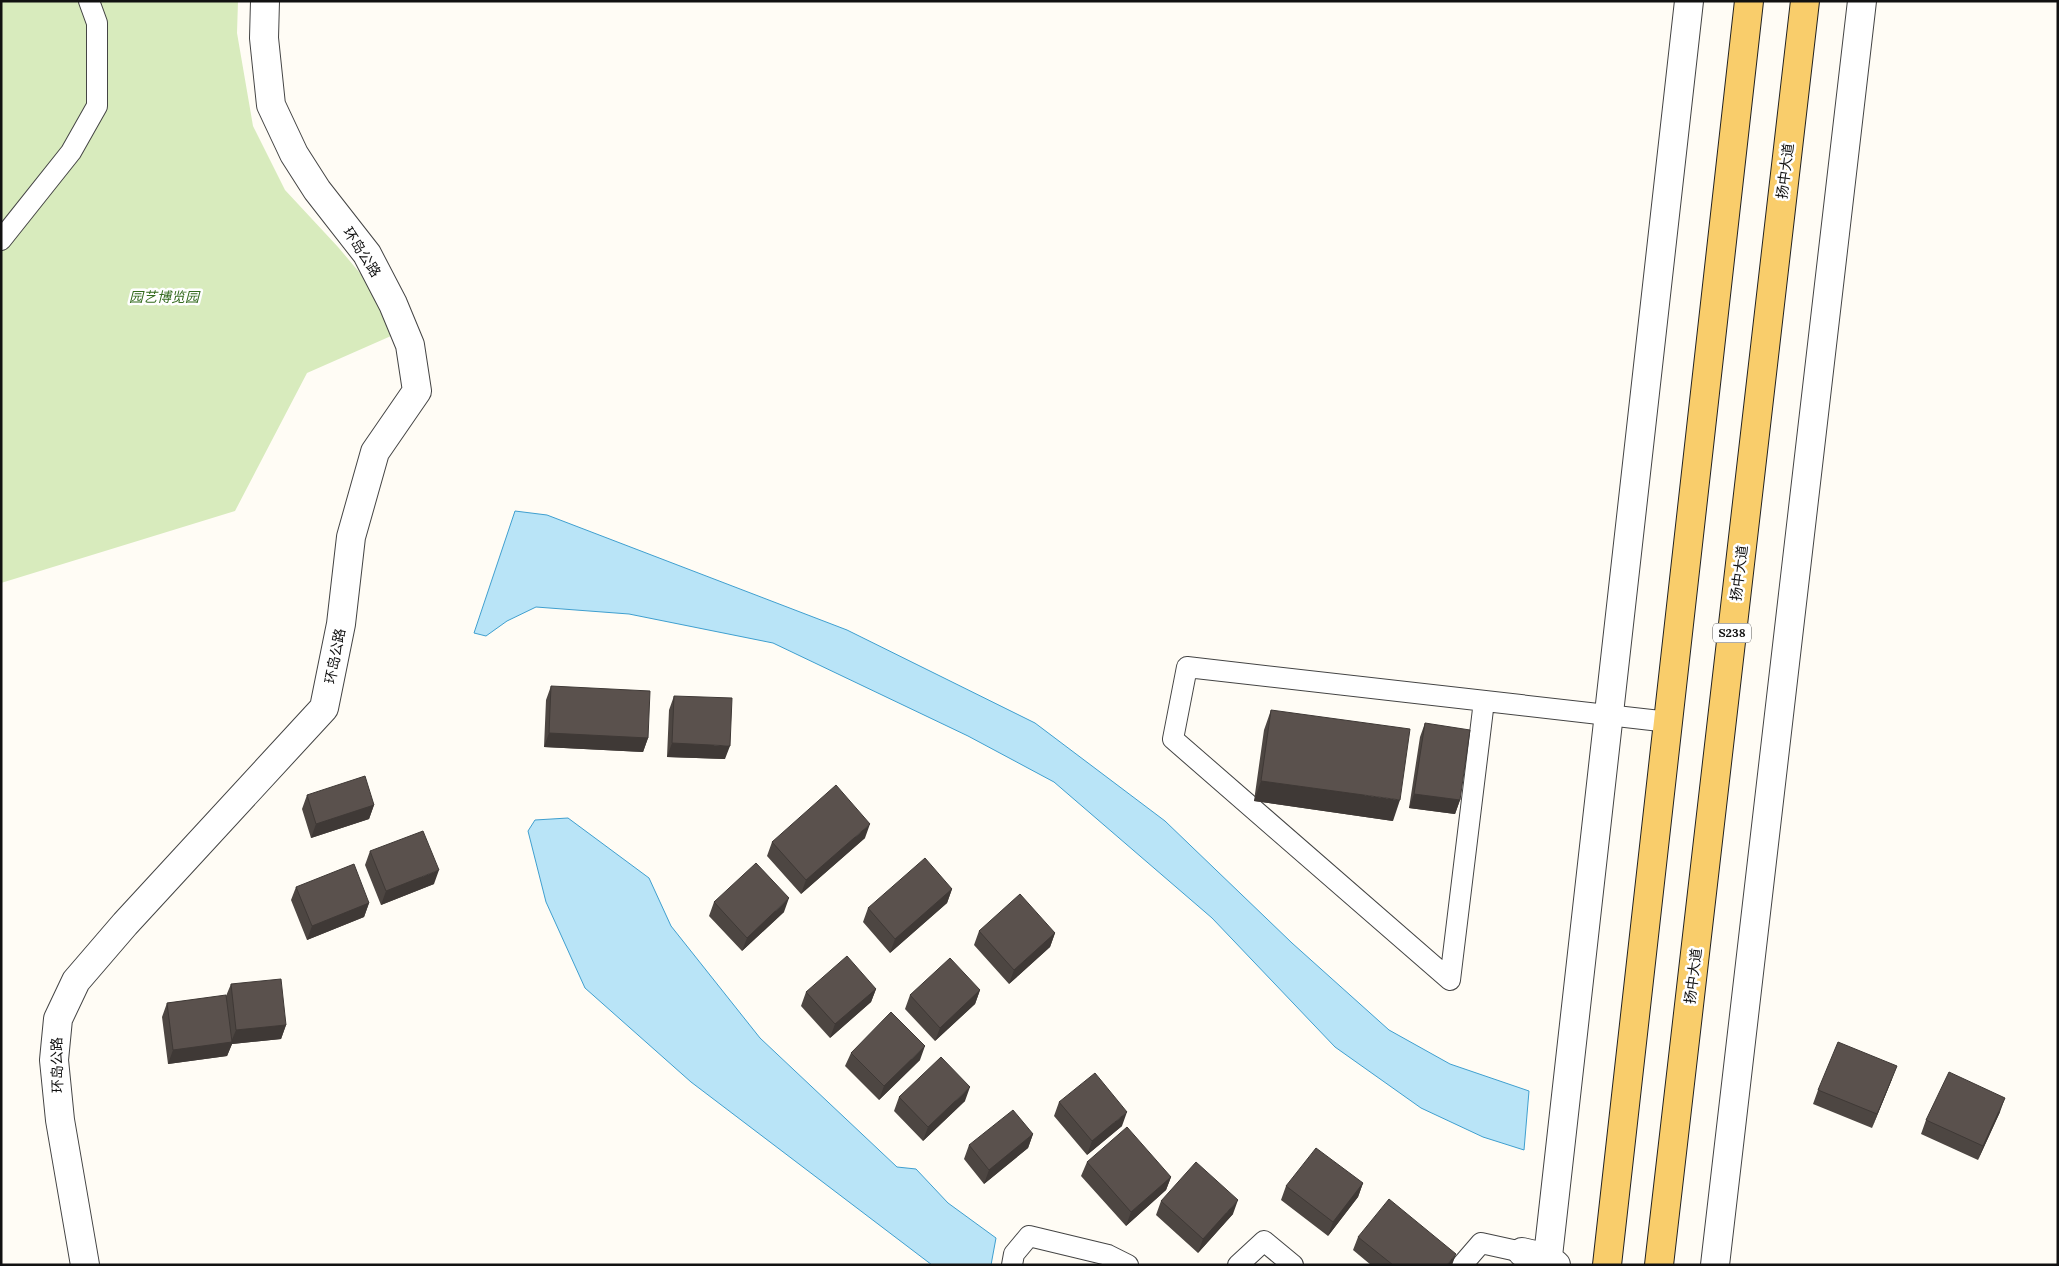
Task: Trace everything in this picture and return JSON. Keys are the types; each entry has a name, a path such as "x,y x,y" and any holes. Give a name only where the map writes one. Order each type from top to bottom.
{"main road":[{"path":"1607,1265 1749,1"},
{"name":"扬中大道","path":"1659,1265 1805,1"}],"street":[{"name":"环岛公路","path":"85,1265 60,1120 54,1060 58,1019 76,982 119,931 324,708 341,624 351,537 375,452 417,391 410,345 393,304 367,254 317,190 294,154 271,105 264,38 265,1"},
{"path":"1522,1252 1550,1262 1608,715 1689,1"},
{"path":"1715,1265 1862,1"}],"lane":[{"path":"4,237 71,152 97,106 97,23 89,1"},
{"path":"1484,701 1450,980 1174,739 1187,667 1668,722"},
{"path":"1012,1265 1014,1254 1029,1236 1108,1255 1128,1265"},
{"path":"1238,1265 1264,1241 1293,1265"},
{"path":"1462,1265 1481,1242 1522,1252"}],"green space":[{"name":"园艺博览园","path":"1,1 238,1 237,33 253,126 285,190 370,285 391,336 307,373 235,511 1,583"}],"water":[{"path":"515,511 547,515 847,630 1035,723 1165,821 1292,943 1389,1030 1450,1064 1529,1091 1524,1150 1483,1137 1421,1108 1335,1047 1212,918 1054,782 968,736 773,643 629,614 536,607 507,621 486,636 474,633"},
{"path":"568,818 649,878 671,926 760,1038 897,1167 916,1169 948,1203 996,1238 991,1265 932,1265 691,1082 585,988 546,902 528,831 535,820"}],"building":[{"path":"551,686 650,691 648,738 549,733"},
{"path":"674,696 732,698 730,746 672,743"},
{"path":"1271,710 1410,729 1400,800 1261,781"},
{"path":"1425,723 1470,730 1460,800 1414,794"},
{"path":"365,776 374,805 316,824 307,795"},
{"path":"836,785 870,824 806,880 772,842"},
{"path":"423,831 439,870 386,891 370,851"},
{"path":"925,858 952,889 895,939 868,908"},
{"path":"756,863 789,898 747,938 714,902"},
{"path":"354,864 369,903 312,926 296,887"},
{"path":"1020,894 1055,933 1014,970 979,931"},
{"path":"847,956 876,989 835,1024 806,992"},
{"path":"950,958 980,990 940,1028 910,995"},
{"path":"281,979 286,1025 236,1030 231,984"},
{"path":"226,995 232,1042 173,1050 167,1003"},
{"path":"891,1012 925,1046 884,1086 851,1053"},
{"path":"1838,1042 1897,1066 1877,1114 1818,1090"},
{"path":"941,1057 970,1087 928,1127 899,1097"},
{"path":"1949,1072 2005,1098 1983,1146 1926,1120"},
{"path":"1095,1073 1127,1112 1092,1141 1059,1102"},
{"path":"1013,1110 1033,1134 989,1170 969,1145"},
{"path":"1127,1127 1171,1177 1131,1212 1087,1162"},
{"path":"1316,1148 1363,1183 1333,1222 1286,1186"},
{"path":"1196,1162 1238,1200 1203,1239 1161,1201"},
{"path":"1389,1199 1456,1254 1447,1265 1393,1265 1358,1237"}]}
